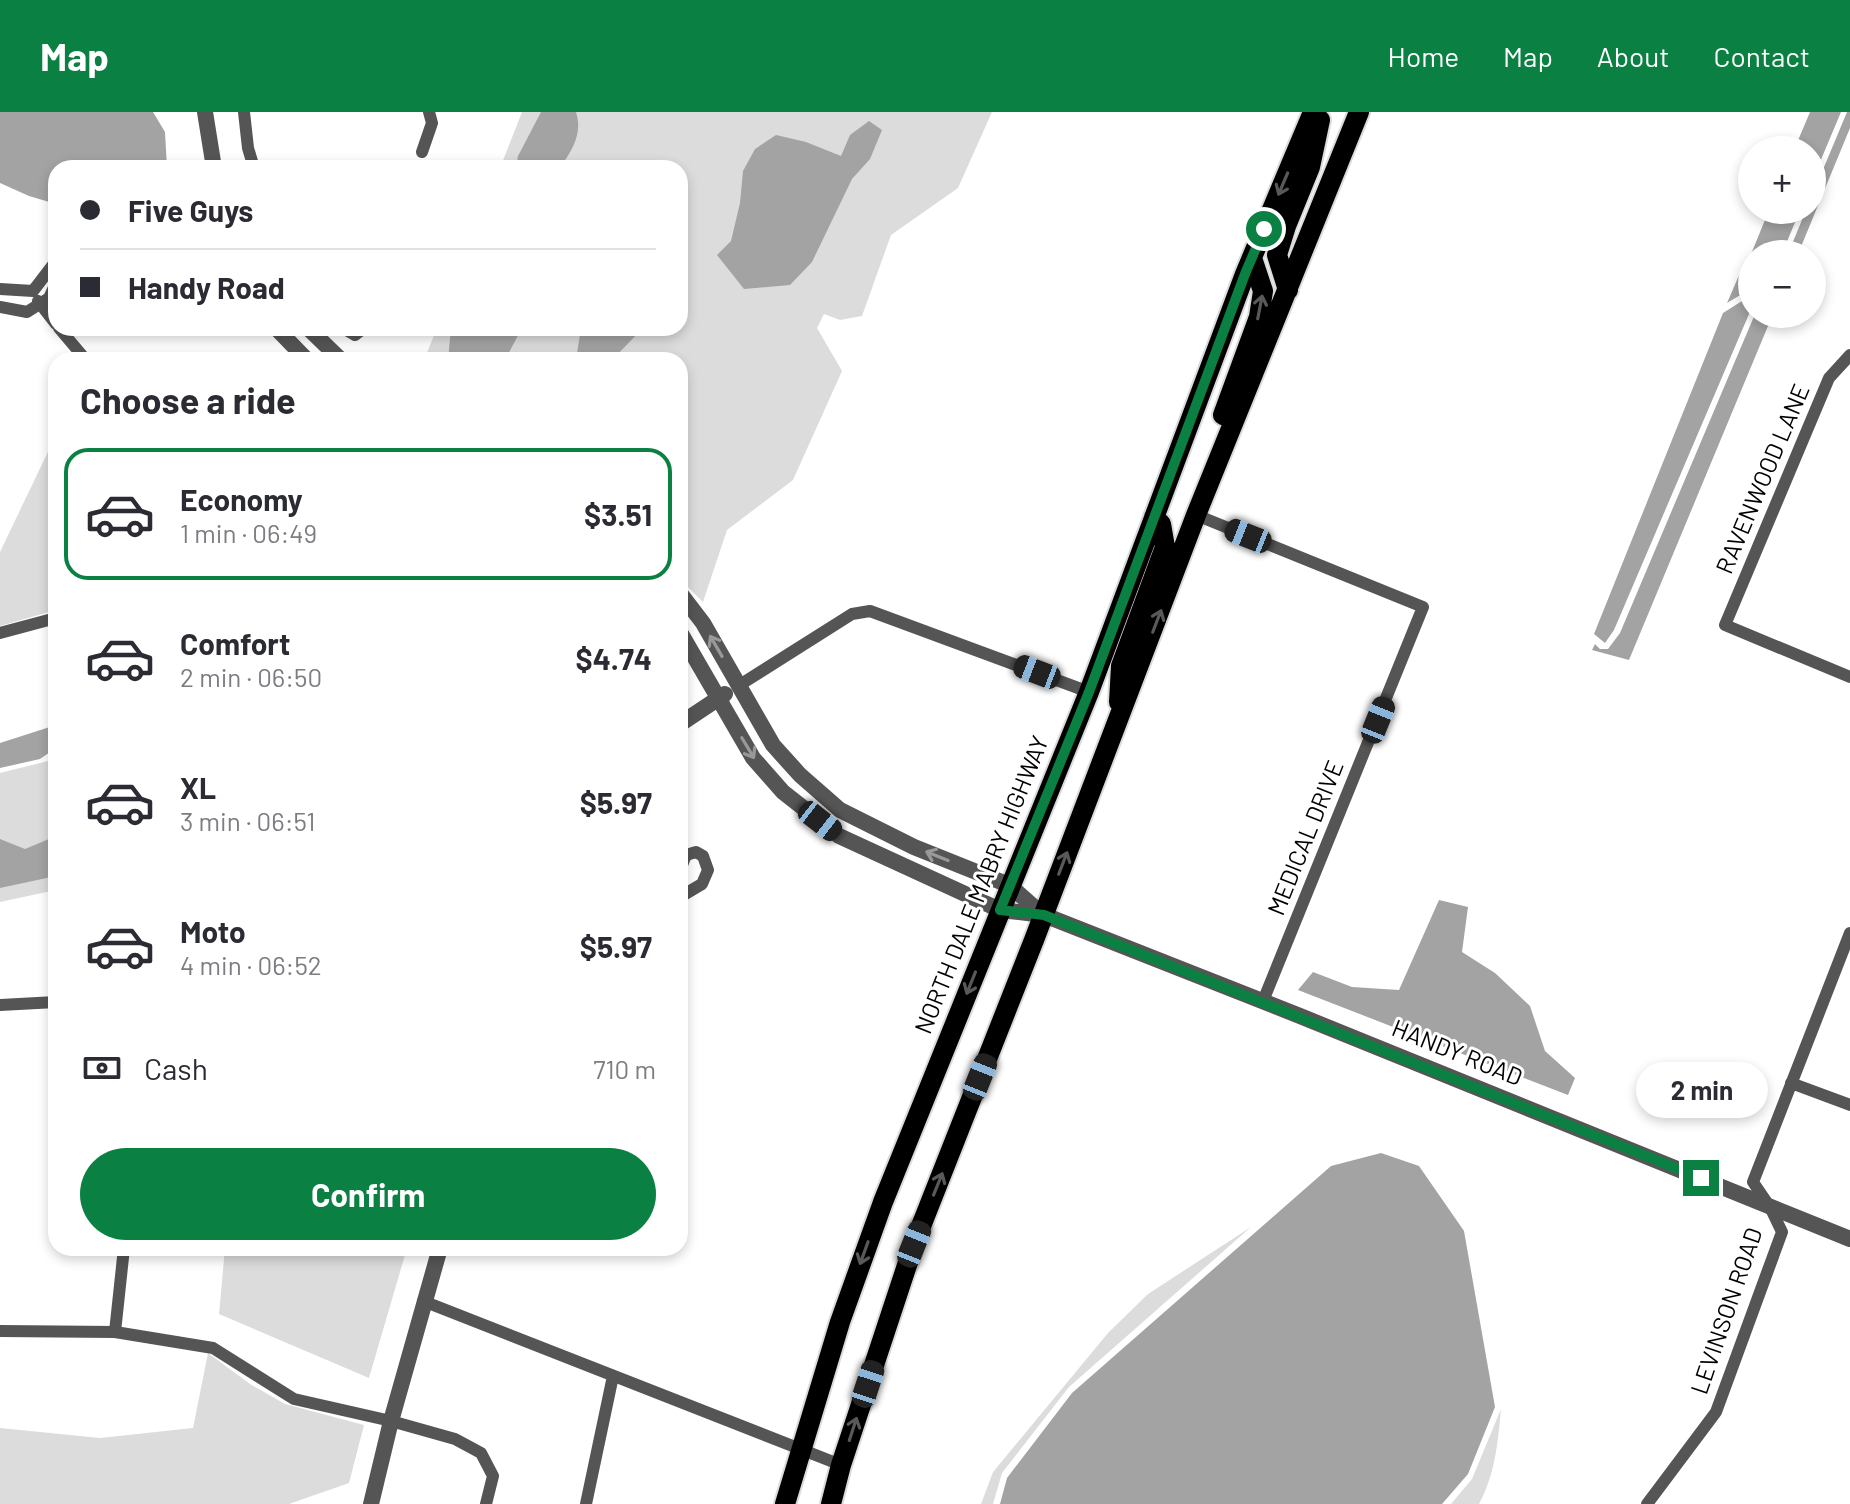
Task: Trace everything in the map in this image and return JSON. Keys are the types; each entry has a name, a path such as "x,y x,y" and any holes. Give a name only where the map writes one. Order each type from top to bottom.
{"main road":[{"name":"NORTH DALE MABRY HIGHWAY","path":"785,1504 840,1322 883,1202 1089,692 1252,258 1313,112"},
{"path":"1288,290 1277,255 1310,167 1322,112"},
{"path":"831,1504 914,1244 1044,915 1196,515 1359,112"},
{"path":"1196,515 1211,447 1259,317 1263,291 1252,258"},
{"path":"1118,718 1121,666 1165,547 1161,524 1154,517"}],"street":[{"path":"205,112 213,160"},
{"path":"244,112 252,160"},
{"path":"422,152 432,123 429,112"},
{"path":"33,291 48,271"},
{"path":"0,289 33,291"},
{"path":"33,291 48,314"},
{"path":"0,307 27,312 48,299"},
{"path":"66,336 79,352"},
{"path":"284,336 299,352"},
{"path":"316,336 333,352"},
{"name":"RAVENWOOD LANE","path":"1850,355 1829,378 1725,625 1850,677"},
{"name":"MEDICAL DRIVE","path":"1196,515 1423,607 1263,1001"},
{"path":"688,603 703,623 773,745 800,775 840,810 914,847 1009,885 1044,915"},
{"path":"688,719 852,614 870,611 1089,692"},
{"path":"0,633 48,620"},
{"path":"688,646 753,758 783,792 839,836 1000,910 1044,915"},
{"path":"839,836 853,817"},
{"path":"688,854 696,852 703,856 708,870 702,884 688,892"},
{"name":"HANDY ROAD","path":"1044,915 1850,1239"},
{"path":"1850,933 1791,1083 1850,1105"},
{"path":"0,1005 48,1002"},
{"name":"LEVINSON ROAD","path":"1647,1504 1716,1412 1782,1232 1753,1182 1791,1083"},
{"path":"115,1332 123,1256"},
{"path":"371,1504 437,1256"},
{"path":"423,1301 841,1465"},
{"path":"0,1331 115,1332 213,1348 294,1399 455,1439 481,1453 493,1476 486,1504"},
{"path":"586,1504 613,1376"}],"shaded area":[{"path":"0,112 153,112 165,132 167,160 48,160 48,202 0,183"},
{"path":"522,112 992,112 958,188 891,235 862,316 840,320 824,314 817,328 842,371 793,480 727,530 703,602 688,587 688,352 427,352 434,336 688,336 688,160 503,160"},
{"path":"541,112 576,112 577,135 565,160 517,160"},
{"path":"1810,112 1841,112 1826,148 1826,136 1800,136"},
{"path":"1847,112 1850,112 1850,128 1826,186 1826,162"},
{"path":"869,121 882,130 870,159 852,179 812,262 790,285 744,289 717,255 731,241 740,203 743,171 755,149 776,135 806,142 841,156 850,135"},
{"path":"1763,224 1794,224 1788,240 1757,240"},
{"path":"1800,224 1810,224 1804,240 1794,240"},
{"path":"1738,278 1738,296 1727,303"},
{"path":"1738,304 1738,328 1743,328 1614,630 1605,643 1594,634 1723,313"},
{"path":"1749,328 1767,328 1629,660 1592,650 1595,644 1600,649 1608,649 1620,633"},
{"path":"450,336 518,336 509,352 449,352"},
{"path":"580,336 635,336 620,352 577,352"},
{"path":"48,452 48,612 0,626 0,552"},
{"path":"48,728 48,754 40,759 0,768 0,743"},
{"path":"48,761 48,892 0,902 0,773"},
{"path":"0,839 25,849 48,839 48,878 0,888"},
{"path":"1439,900 1468,907 1462,952 1495,973 1530,1006 1545,1051 1575,1078 1568,1095 1298,990 1313,972 1352,987 1399,990"},
{"path":"1381,1153 1419,1166 1464,1231 1495,1407 1468,1474 1442,1504 1000,1504 1007,1478 1072,1393 1331,1166"},
{"path":"1251,1227 1069,1387 1002,1473 993,1504 981,1504 993,1472 1108,1333 1148,1294"},
{"path":"224,1256 405,1256 369,1378 219,1314"},
{"path":"208,1353 250,1384 285,1404 364,1425 349,1483 289,1504 0,1504 0,1428 100,1438 193,1428"},
{"path":"1501,1409 1492,1470 1479,1504 1451,1504 1472,1479"}],"route":[{"path":"1264,229 1089,692 1000,910 1044,915 1701,1178"}]}
